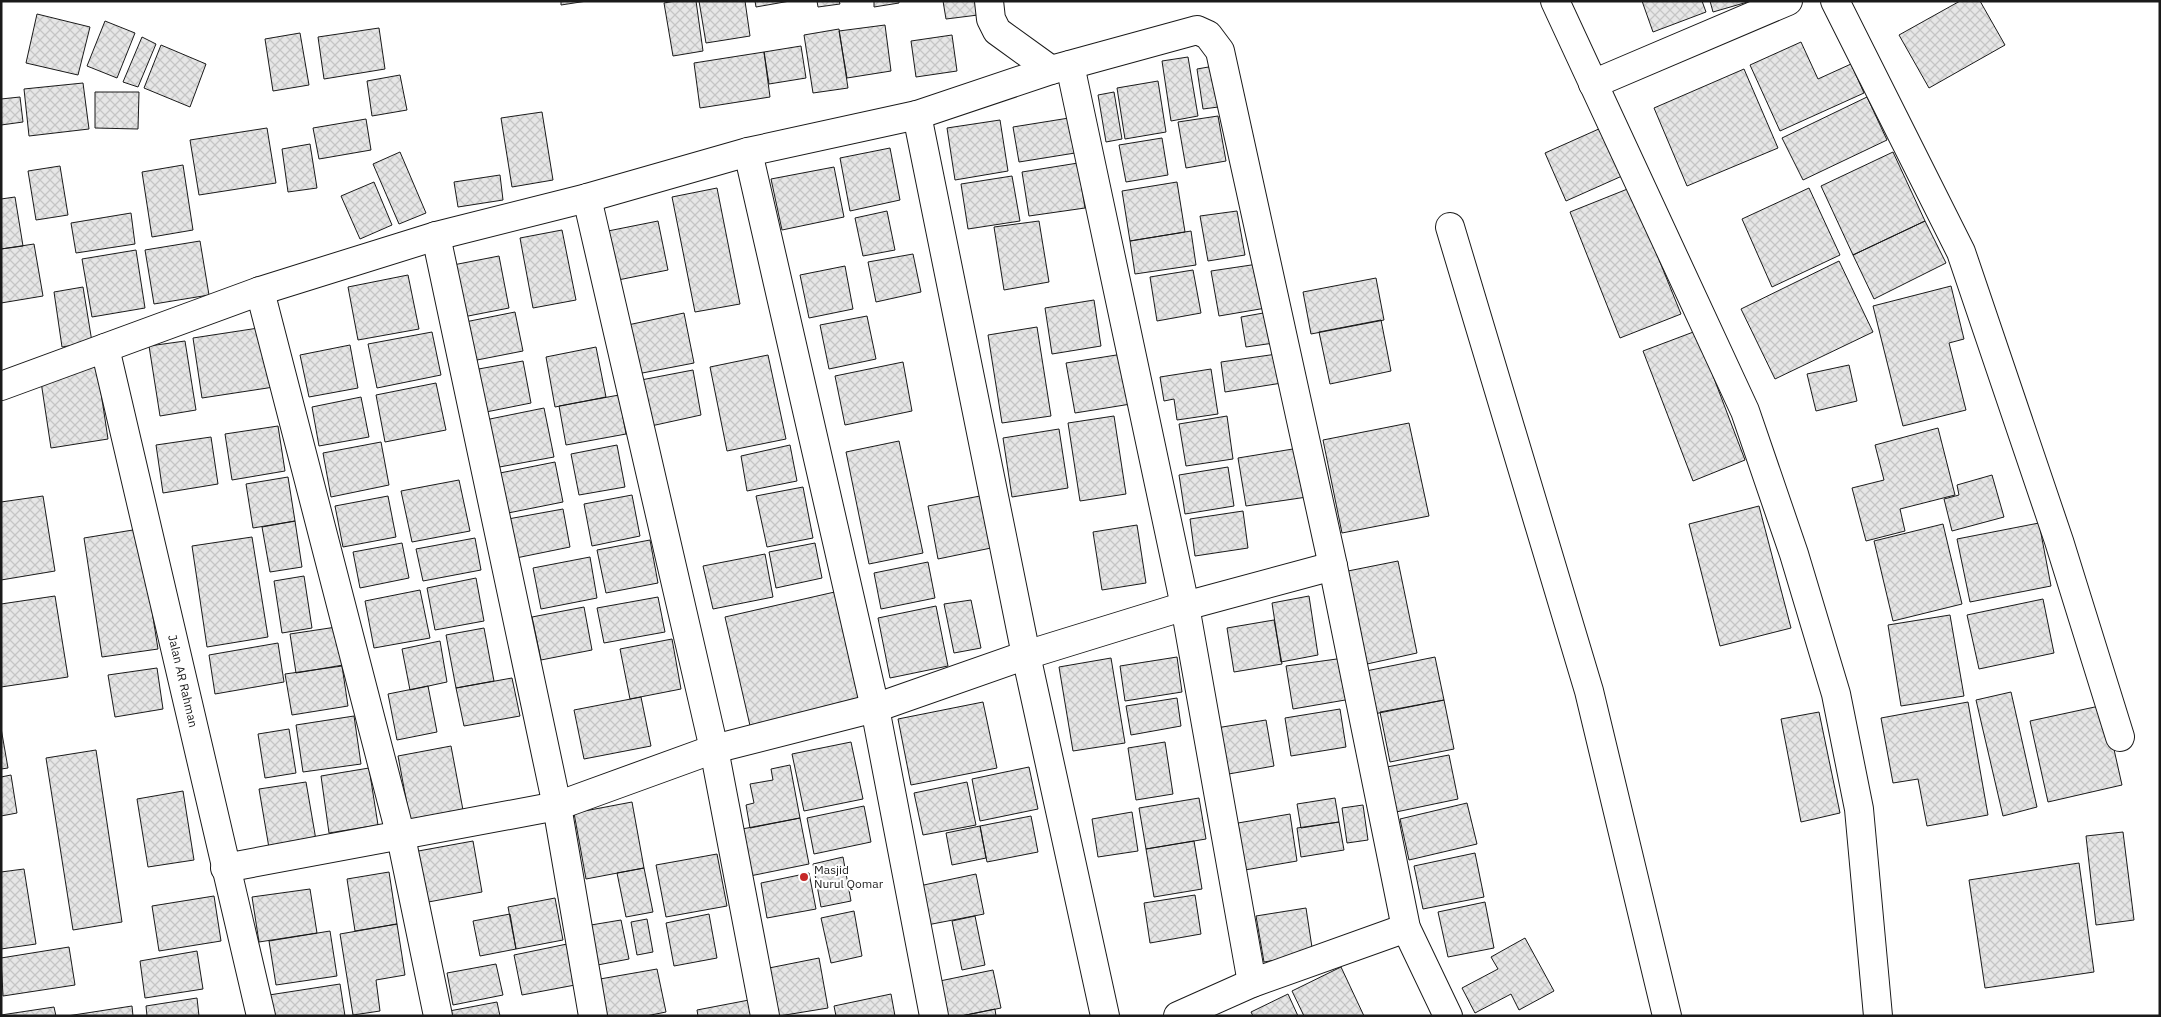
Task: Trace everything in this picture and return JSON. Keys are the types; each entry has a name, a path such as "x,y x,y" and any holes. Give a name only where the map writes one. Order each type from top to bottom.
{"street":[{"path":"989,1 991,19 997,31 1060,67 1185,606 1252,983"},
{"path":"1555,1 1745,410 1794,554 1836,694 1859,809 1878,1016"},
{"path":"1593,84 1788,1"},
{"path":"1835,1 1961,252 2060,541 2120,737"},
{"path":"1,386 260,291 436,236 587,198 748,152 917,115 1060,67 1197,30 1208,35 1220,51 1333,566 1406,928 1448,1016"},
{"path":"917,115 1026,655 1105,1016"},
{"path":"748,152 875,708 934,1016"},
{"path":"587,198 714,749 765,1016"},
{"path":"1450,227 1589,691 1667,1016"},
{"path":"436,236 557,806 593,1016"},
{"path":"260,291 401,837 438,1016"},
{"name":"Jalan AR Rahman","path":"105,348 261,1016"},
{"path":"225,868 401,837 557,806 714,749 875,708 1026,655 1185,606 1333,566"},
{"path":"1178,1016 1252,983 1406,928"}],"building":[{"path":"561,1 587,1 561,5"},
{"path":"696,1 703,51 673,56 664,3"},
{"path":"699,1 745,1 750,36 706,43"},
{"path":"755,1 790,1 756,7"},
{"path":"817,1 839,1 840,4 818,7"},
{"path":"874,1 899,1 899,3 874,7"},
{"path":"943,1 976,1 978,15 946,19"},
{"path":"1642,1 1702,1 1706,12 1653,32"},
{"path":"1710,1 1751,1 1713,12"},
{"path":"1960,1 1980,1 2005,45 1929,88 1899,35"},
{"path":"37,14 90,27 78,75 26,63"},
{"path":"105,21 135,33 117,78 87,66"},
{"path":"885,25 891,71 847,78 839,31"},
{"path":"379,28 385,69 324,79 318,37"},
{"path":"839,29 848,88 813,93 804,35"},
{"path":"300,33 309,85 273,91 265,39"},
{"path":"952,35 957,71 916,77 911,41"},
{"path":"142,37 156,44 138,87 123,82"},
{"path":"1801,42 1818,79 1851,64 1864,93 1780,131 1750,65"},
{"path":"161,45 206,64 190,107 144,88"},
{"path":"801,46 806,78 769,84 764,52"},
{"path":"764,52 770,97 700,108 694,63"},
{"path":"1188,57 1198,116 1171,121 1162,61"},
{"path":"1220,65 1226,106 1203,109 1197,69"},
{"path":"1744,69 1778,148 1687,186 1654,108"},
{"path":"400,75 407,110 372,116 367,81"},
{"path":"1158,81 1166,132 1125,139 1117,88"},
{"path":"83,83 89,129 29,136 24,89"},
{"path":"95,92 139,92 138,129 95,128"},
{"path":"1114,92 1122,139 1106,142 1098,95"},
{"path":"20,97 23,122 1,125 1,99"},
{"path":"1867,97 1887,140 1803,180 1782,138"},
{"path":"542,112 553,180 512,187 501,118"},
{"path":"1218,116 1226,161 1186,168 1178,122"},
{"path":"1069,118 1075,153 1019,162 1013,127"},
{"path":"366,119 371,150 319,159 313,128"},
{"path":"1000,120 1008,171 955,180 947,128"},
{"path":"267,128 276,183 199,195 190,140"},
{"path":"1601,128 1622,176 1566,201 1545,153"},
{"path":"1162,138 1168,175 1126,182 1119,145"},
{"path":"310,144 317,188 288,192 282,149"},
{"path":"890,148 900,200 850,211 840,158"},
{"path":"400,152 426,213 399,224 373,164"},
{"path":"1893,152 1925,221 1853,255 1821,186"},
{"path":"1078,163 1085,208 1029,216 1022,172"},
{"path":"183,165 193,230 152,237 142,172"},
{"path":"60,166 68,215 36,220 28,171"},
{"path":"834,167 844,217 782,230 771,179"},
{"path":"500,175 503,200 458,207 454,182"},
{"path":"1012,176 1020,221 968,229 961,184"},
{"path":"374,182 392,225 360,239 341,196"},
{"path":"1177,182 1185,232 1130,241 1122,191"},
{"path":"717,188 740,304 695,312 672,197"},
{"path":"1630,188 1681,314 1620,338 1570,212"},
{"path":"1809,188 1840,255 1772,287 1742,219"},
{"path":"15,197 23,246 1,249 1,199"},
{"path":"887,211 895,250 863,256 855,218"},
{"path":"1237,211 1245,255 1208,261 1200,216"},
{"path":"131,213 135,244 76,253 71,223"},
{"path":"658,221 668,270 613,281 603,232"},
{"path":"1039,221 1049,282 1004,290 994,227"},
{"path":"1925,221 1946,263 1874,299 1853,255"},
{"path":"562,230 576,300 533,308 520,238"},
{"path":"1191,231 1196,265 1135,274 1130,241"},
{"path":"200,241 209,295 154,304 145,250"},
{"path":"34,244 43,296 1,303 1,249"},
{"path":"136,250 145,308 92,317 82,259"},
{"path":"913,254 921,292 876,302 868,262"},
{"path":"499,256 509,308 458,318 448,266"},
{"path":"1839,261 1873,332 1775,379 1741,309"},
{"path":"1258,264 1266,308 1219,316 1211,271"},
{"path":"845,266 853,309 809,318 800,275"},
{"path":"1193,270 1201,313 1157,321 1150,277"},
{"path":"408,275 419,329 358,340 348,287"},
{"path":"1376,278 1384,320 1311,334 1303,292"},
{"path":"1951,286 1964,339 1949,343 1966,410 1903,426 1873,306"},
{"path":"83,287 92,342 62,347 54,292"},
{"path":"1094,300 1101,346 1052,354 1045,308"},
{"path":"515,312 523,351 472,361 465,322"},
{"path":"1269,312 1274,343 1246,347 1241,317"},
{"path":"684,313 694,363 632,375 623,326"},
{"path":"867,316 876,359 829,369 820,325"},
{"path":"1381,320 1391,371 1330,384 1319,332"},
{"path":"265,327 274,387 202,398 193,338"},
{"path":"1037,327 1051,416 1002,423 988,335"},
{"path":"1696,331 1745,460 1693,481 1643,351"},
{"path":"432,332 441,375 377,388 368,344"},
{"path":"185,341 196,410 160,416 149,346"},
{"path":"350,345 358,388 309,397 300,355"},
{"path":"596,347 606,397 555,407 546,357"},
{"path":"1129,353 1137,403 1075,413 1066,363"},
{"path":"1277,354 1282,383 1225,392 1221,362"},
{"path":"768,355 786,439 727,451 710,367"},
{"path":"523,361 531,403 481,413 473,370"},
{"path":"903,362 912,411 845,425 835,376"},
{"path":"1849,365 1857,401 1816,411 1807,374"},
{"path":"97,366 108,439 51,448 40,375"},
{"path":"1211,369 1218,414 1177,420 1174,399 1164,401 1160,377"},
{"path":"693,370 701,415 651,426 641,380"},
{"path":"436,383 446,430 385,442 376,395"},
{"path":"619,395 626,434 566,445 559,406"},
{"path":"361,397 369,437 319,446 312,407"},
{"path":"544,408 554,457 494,468 485,420"},
{"path":"1114,416 1126,494 1080,501 1068,423"},
{"path":"1227,416 1233,459 1186,466 1179,424"},
{"path":"1409,423 1429,516 1342,533 1323,440"},
{"path":"278,426 285,471 232,480 225,434"},
{"path":"1938,428 1955,495 1900,509 1905,531 1866,541 1852,488 1884,480 1875,445"},
{"path":"1059,429 1068,488 1012,497 1003,438"},
{"path":"211,437 218,484 163,493 156,445"},
{"path":"899,441 923,553 869,564 846,452"},
{"path":"381,442 389,485 331,497 323,453"},
{"path":"617,445 625,487 579,495 571,454"},
{"path":"790,445 797,481 747,491 741,456"},
{"path":"1299,448 1307,497 1246,506 1238,458"},
{"path":"555,462 563,502 508,513 500,473"},
{"path":"1228,467 1234,506 1185,514 1179,475"},
{"path":"1992,475 2004,517 1952,531 1944,499 1959,495 1957,485"},
{"path":"288,477 295,521 253,528 246,484"},
{"path":"459,480 470,531 412,542 401,491"},
{"path":"803,487 813,538 767,547 756,496"},
{"path":"632,495 640,536 592,546 584,504"},
{"path":"43,496 55,571 1,580 1,502"},
{"path":"388,496 396,537 343,547 335,506"},
{"path":"980,496 991,548 938,559 928,506"},
{"path":"1759,506 1791,628 1720,646 1689,524"},
{"path":"563,509 570,547 516,558 508,519"},
{"path":"1243,511 1248,548 1195,556 1190,519"},
{"path":"295,521 302,567 270,572 262,527"},
{"path":"2039,523 2051,586 1970,602 1957,539"},
{"path":"1943,524 1962,604 1893,621 1874,541"},
{"path":"1137,525 1146,583 1102,590 1093,532"},
{"path":"139,529 158,649 102,657 84,538"},
{"path":"252,537 268,637 207,647 192,546"},
{"path":"475,538 481,570 423,581 416,549"},
{"path":"650,540 658,583 606,593 597,550"},
{"path":"402,543 409,578 360,588 353,552"},
{"path":"815,543 822,578 776,588 769,552"},
{"path":"765,554 773,597 713,609 703,566"},
{"path":"590,557 597,598 541,609 533,568"},
{"path":"1398,561 1417,653 1367,664 1348,571"},
{"path":"928,562 935,598 881,609 874,573"},
{"path":"304,576 312,628 282,633 274,581"},
{"path":"476,578 484,621 435,630 427,588"},
{"path":"420,590 430,638 374,648 365,601"},
{"path":"839,591 865,704 751,730 725,617"},
{"path":"55,596 68,677 1,687 1,604"},
{"path":"1309,596 1318,655 1281,662 1272,603"},
{"path":"658,597 665,632 604,643 597,608"},
{"path":"2043,599 2054,653 1979,669 1967,615"},
{"path":"971,600 981,648 954,653 944,604"},
{"path":"936,606 948,666 890,678 878,618"},
{"path":"584,607 592,650 541,660 532,617"},
{"path":"1950,615 1964,696 1901,706 1888,625"},
{"path":"1274,620 1282,664 1234,672 1227,628"},
{"path":"343,626 349,664 296,673 290,634"},
{"path":"484,628 494,681 456,688 446,635"},
{"path":"672,639 681,689 630,699 620,649"},
{"path":"440,641 447,682 410,690 402,649"},
{"path":"278,643 284,682 215,694 209,655"},
{"path":"1177,657 1182,692 1125,701 1120,666"},
{"path":"1435,657 1444,700 1374,714 1366,671"},
{"path":"1111,658 1125,743 1073,751 1059,667"},
{"path":"1344,658 1351,699 1293,709 1286,666"},
{"path":"342,666 348,706 292,715 285,674"},
{"path":"157,668 163,709 115,717 108,675"},
{"path":"512,678 520,716 464,726 456,688"},
{"path":"428,686 437,732 397,740 388,694"},
{"path":"2011,692 2037,807 2003,816 1976,700"},
{"path":"641,697 651,746 584,759 574,710"},
{"path":"1177,698 1181,726 1131,735 1126,706"},
{"path":"1444,700 1454,749 1390,762 1380,712"},
{"path":"983,702 997,768 911,785 898,719"},
{"path":"1968,702 1988,815 1927,826 1918,779 1893,783 1881,718"},
{"path":"2104,705 2122,785 2048,802 2030,721"},
{"path":"1340,709 1346,747 1291,756 1285,718"},
{"path":"1819,712 1840,813 1801,822 1781,719"},
{"path":"354,716 361,764 303,772 296,725"},
{"path":"1266,720 1274,766 1223,775 1216,728"},
{"path":"1,728 8,768 1,769"},
{"path":"289,729 296,773 265,778 258,734"},
{"path":"851,742 863,799 804,811 792,754"},
{"path":"1165,742 1173,794 1136,800 1128,748"},
{"path":"451,746 463,810 410,820 398,756"},
{"path":"96,750 122,922 73,930 46,758"},
{"path":"1449,755 1458,799 1396,812 1387,767"},
{"path":"790,765 800,818 750,828 746,805 754,803 750,784 773,780 771,769"},
{"path":"1029,767 1038,809 980,821 972,779"},
{"path":"369,768 378,825 329,833 321,776"},
{"path":"11,775 17,813 1,816 1,777"},
{"path":"306,782 316,840 269,848 259,789"},
{"path":"967,782 976,825 923,835 914,793"},
{"path":"183,791 194,860 148,867 137,799"},
{"path":"1199,798 1206,839 1146,849 1139,808"},
{"path":"1335,798 1339,822 1301,828 1297,804"},
{"path":"632,802 644,868 586,879 574,813"},
{"path":"1467,803 1477,844 1409,860 1400,819"},
{"path":"1363,805 1368,840 1347,843 1342,808"},
{"path":"864,806 871,842 814,854 807,818"},
{"path":"1132,812 1138,851 1098,857 1092,819"},
{"path":"1290,814 1297,861 1245,870 1238,823"},
{"path":"1031,816 1038,852 987,862 980,826"},
{"path":"800,818 809,864 750,876 742,829"},
{"path":"1339,822 1344,850 1301,857 1297,828"},
{"path":"980,826 986,858 952,865 946,833"},
{"path":"2123,832 2134,920 2096,925 2086,836"},
{"path":"473,841 482,892 423,903 413,852"},
{"path":"1194,841 1202,889 1154,897 1146,849"},
{"path":"1475,853 1484,897 1423,909 1414,866"},
{"path":"717,854 727,906 666,917 656,865"},
{"path":"843,857 851,901 821,907 813,864"},
{"path":"2079,863 2094,972 1985,988 1969,880"},
{"path":"644,868 653,912 626,917 617,873"},
{"path":"24,869 36,944 1,949 1,872"},
{"path":"389,872 397,924 355,931 347,879"},
{"path":"809,873 816,909 767,918 761,883"},
{"path":"976,874 984,914 927,925 919,886"},
{"path":"310,889 317,933 259,942 252,897"},
{"path":"1195,895 1201,934 1150,943 1144,903"},
{"path":"214,896 221,941 159,951 152,906"},
{"path":"555,898 563,940 516,949 508,907"},
{"path":"1485,902 1494,948 1448,957 1438,912"},
{"path":"1306,908 1313,954 1264,962 1256,916"},
{"path":"854,911 862,956 831,963 821,918"},
{"path":"510,914 516,949 480,956 473,921"},
{"path":"709,914 717,958 674,966 666,923"},
{"path":"975,916 985,965 962,970 952,921"},
{"path":"647,919 653,952 637,955 631,922"},
{"path":"621,920 629,959 587,967 579,927"},
{"path":"397,924 405,975 376,980 380,1011 353,1015 340,934"},
{"path":"330,931 337,976 276,985 269,941"},
{"path":"1525,938 1554,991 1519,1010 1511,994 1475,1013 1462,988 1498,969 1491,957"},
{"path":"567,944 575,985 522,995 514,955"},
{"path":"69,947 75,985 3,996 1,958"},
{"path":"197,951 203,989 145,998 140,961"},
{"path":"819,958 828,1008 779,1016 769,968"},
{"path":"496,964 503,995 453,1005 447,973"},
{"path":"1341,967 1364,1016 1304,1016 1292,991"},
{"path":"657,969 666,1012 646,1016 607,1016 600,979"},
{"path":"993,970 1001,1008 961,1016 941,1016 935,982"},
{"path":"340,984 345,1016 273,1016 269,995"},
{"path":"891,994 895,1016 836,1016 834,1006"},
{"path":"1288,994 1298,1016 1253,1016 1251,1012"},
{"path":"197,998 199,1016 147,1016 146,1006"},
{"path":"749,1000 752,1016 698,1016 697,1010"},
{"path":"497,1002 500,1016 445,1016 444,1012"},
{"path":"132,1006 133,1016 67,1016"},
{"path":"54,1007 56,1016 1,1016 1,1015"},
{"path":"995,1009 996,1016 961,1016"}],"place":[{"name":"Masjid Nurul Qomar","path":"804,877"}]}
